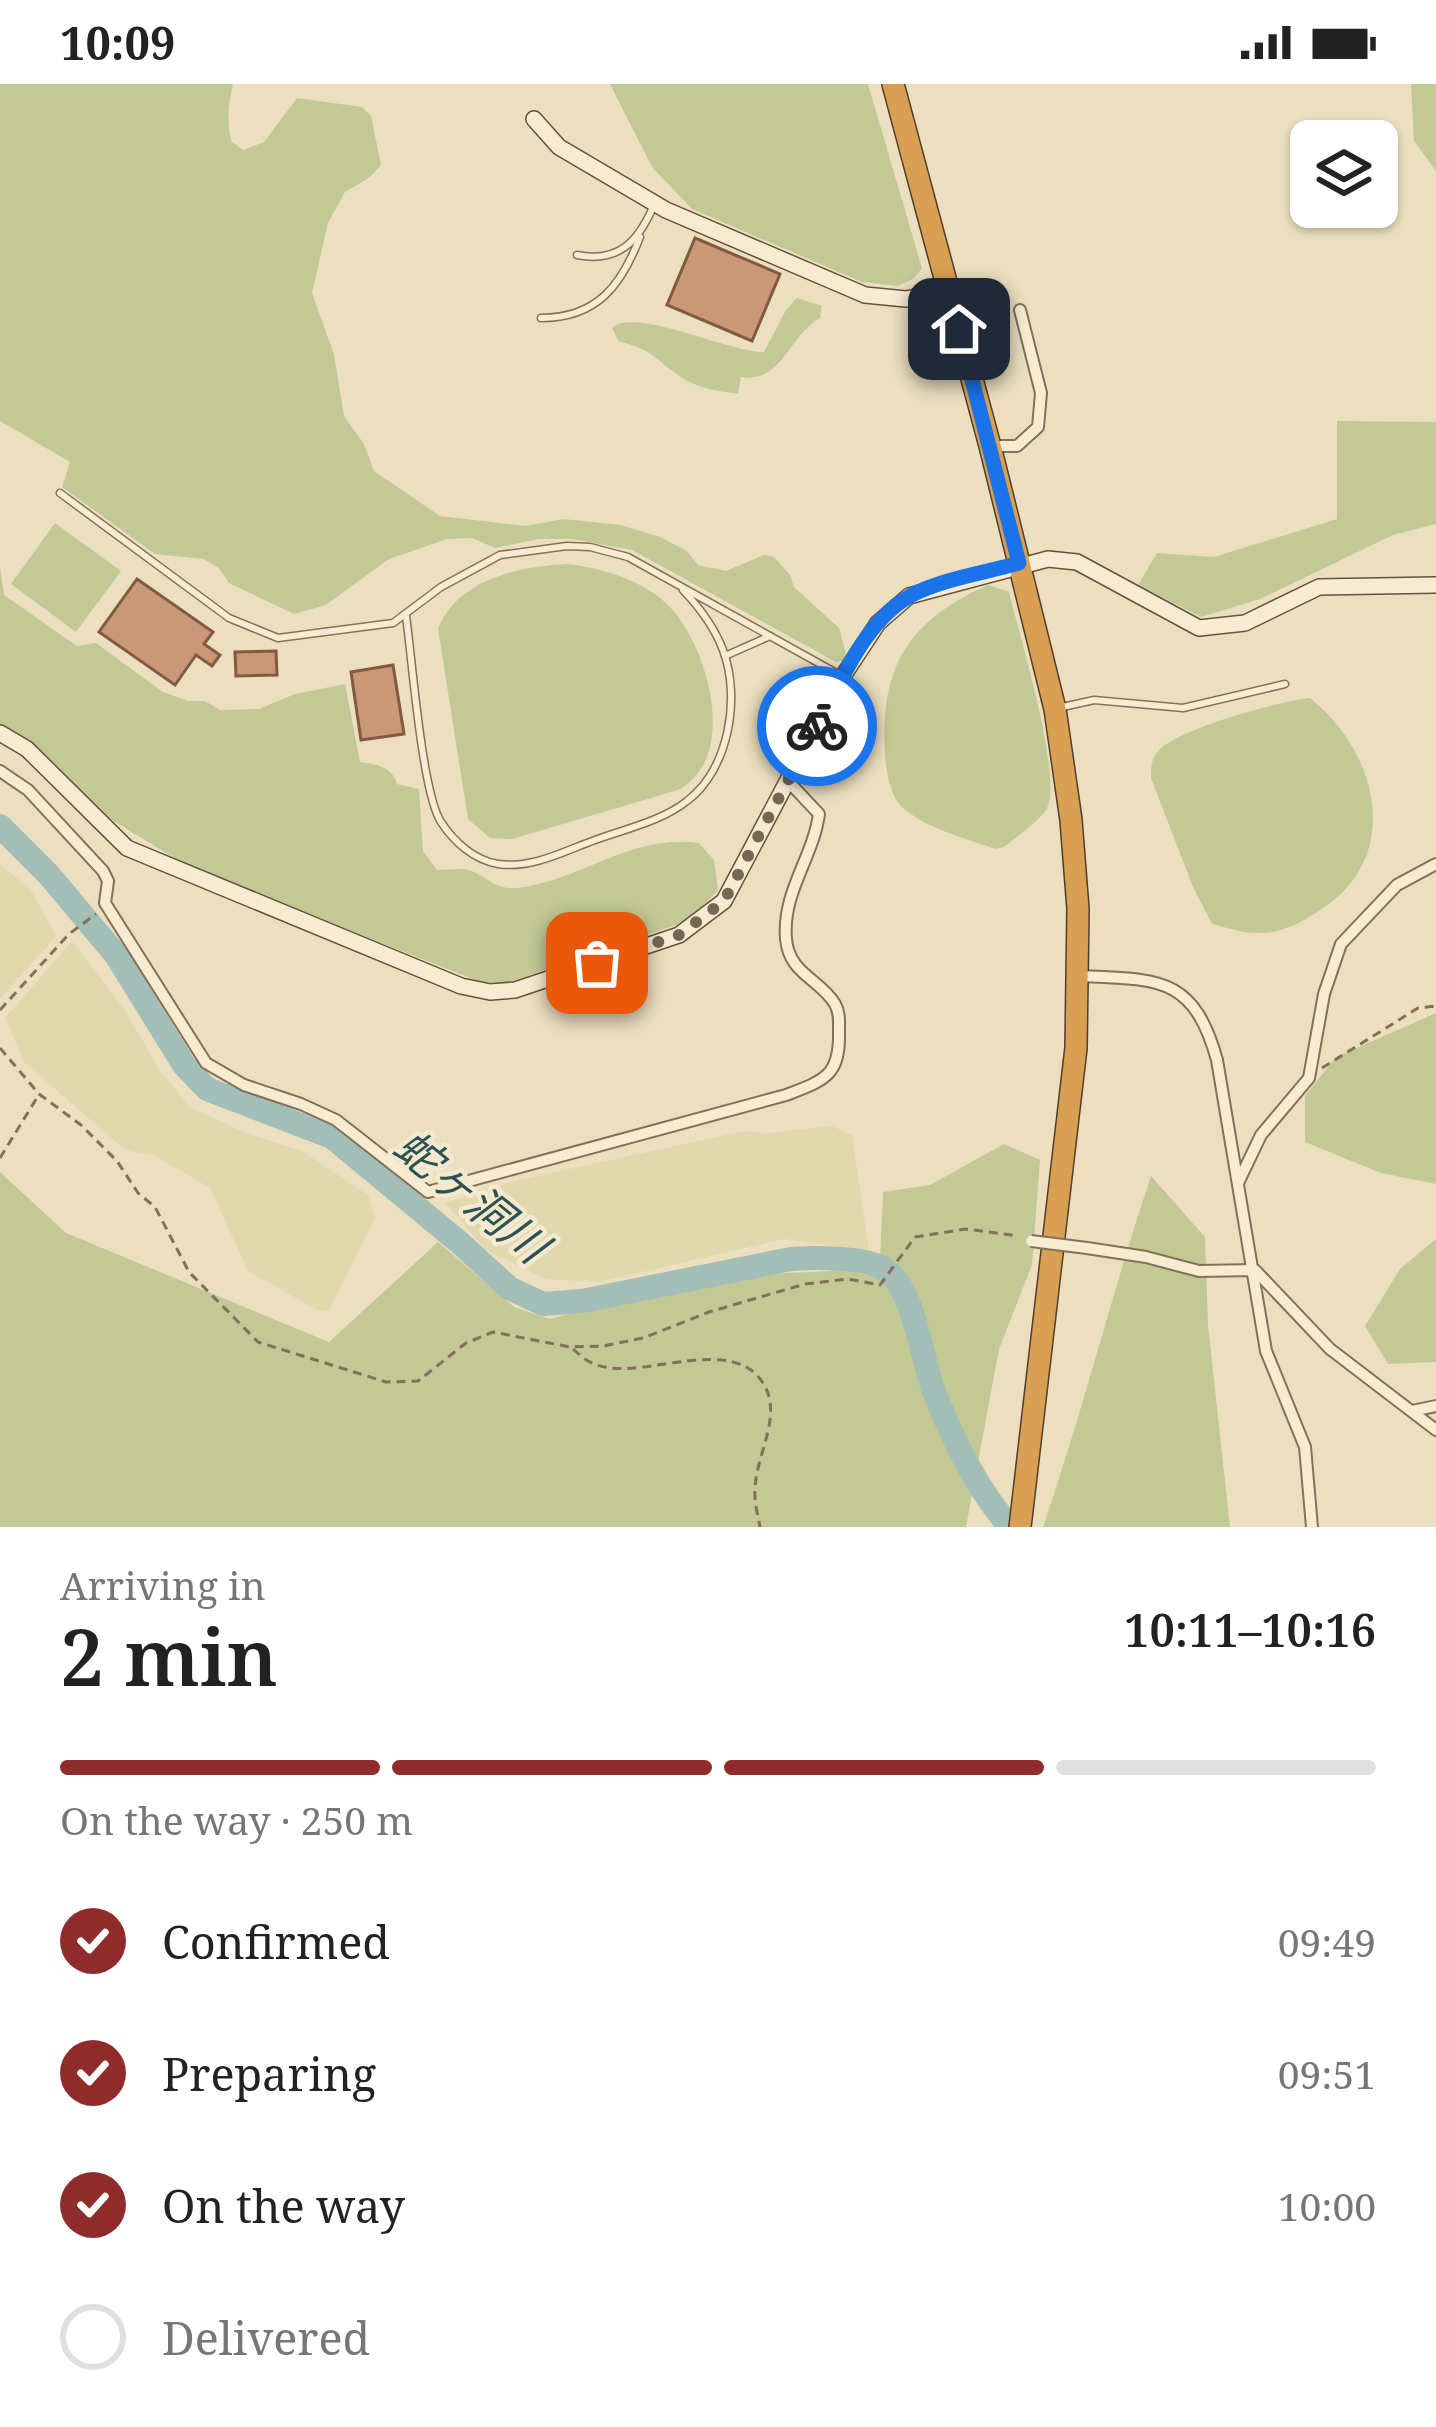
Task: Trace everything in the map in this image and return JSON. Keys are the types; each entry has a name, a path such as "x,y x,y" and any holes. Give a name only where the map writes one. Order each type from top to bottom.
{"highway":[{"path":"893,84 1019,563 1054,709 1071,820 1079,976 1076,1048 1020,1527"}],"main road":[{"path":"534,119 559,147 654,204 865,295 906,299 949,290"},
{"path":"0,733 27,749 127,848 460,986 490,992 515,990 679,935 724,901 843,676 878,623 909,596 1019,563 1077,562 1199,628 1244,623 1319,586 1436,585"}],"street":[{"path":"990,446 1017,446 1038,428 1041,393 1020,310"},
{"path":"0,771 28,790 103,871 108,881 105,903 206,1063 244,1085 336,1120 428,1192 786,1095 816,1084 834,1070 840,1057 839,1013 834,1000 793,963 786,945 785,910 819,814 788,781"},
{"path":"1238,1183 1261,1136 1310,1075 1324,994 1341,944 1397,885 1436,864"},
{"path":"1079,976 1164,985 1194,1005 1205,1024 1216,1060 1266,1351 1305,1447 1312,1527"},
{"path":"1031,1241 1146,1257 1198,1271 1255,1270 1330,1348 1436,1430"},
{"path":"1412,1411 1436,1406"}],"lane":[{"path":"541,317 560,318 608,294 626,272 654,204"},
{"path":"577,255 611,254 640,236"},
{"path":"59,493 229,618 278,638 393,623 441,587 500,555 536,547 590,547 628,557 843,676"},
{"path":"406,616 433,807 463,847 495,864 535,862 670,812 696,794 720,755 731,690 725,656 709,621 678,585"},
{"path":"725,656 770,636"},
{"path":"1054,709 1094,700 1183,708 1285,684"}],"path":[{"path":"0,1010 74,930 101,910"},
{"path":"1310,1075 1418,1008 1436,1006"},
{"path":"0,1048 39,1094 81,1125 116,1161 154,1208 189,1272 258,1342 304,1360 401,1384 418,1381 466,1342 493,1332 570,1347 603,1346 643,1338 709,1312 805,1284 848,1279 880,1285 915,1237 967,1229 1009,1233 1031,1241"},
{"path":"0,1158 39,1094"},
{"path":"570,1347 590,1363 608,1368 633,1370 696,1359 730,1362 757,1374 767,1388 770,1404 770,1424 754,1488 760,1527"}],"shaded area":[{"path":"0,864 31,890 56,936 0,999"},
{"path":"72,941 190,1107 246,1133 302,1151 368,1195 375,1218 329,1311 317,1310 248,1271 210,1188 155,1156 125,1150 24,1062 5,1018"},
{"path":"832,1126 852,1135 869,1251 784,1239 599,1282 545,1279 486,1250 445,1203 514,1181 744,1131"}],"green space":[{"path":"0,84 233,84 231,141 243,150 264,142 297,98 362,107 371,116 381,165 345,192 328,223 312,293 334,354 344,416 364,444 374,471 440,516 526,526 563,519 621,525 687,551 698,565 726,571 764,555 774,557 794,587 839,628 848,660 836,662 632,550 572,539 539,539 495,548 472,538 447,539 389,559 326,605 294,614 229,583 219,568 204,559 155,554 62,487 70,462 0,421"},
{"path":"610,84 868,84 922,268 898,286 862,282 692,209 652,167"},
{"path":"1411,84 1436,84 1436,171 1414,141"},
{"path":"797,298 822,306 820,318 776,366 755,377 741,377 738,394 688,381 650,354 618,341 612,327 643,323 764,352"},
{"path":"1337,421 1436,422 1436,524 1393,535 1260,599 1201,617 1138,585 1157,553 1214,557 1337,519"},
{"path":"55,523 121,571 76,632 11,584"},
{"path":"568,564 636,583 660,598 684,626 706,675 712,702 708,754 697,775 678,790 512,839 490,838 468,819 438,629 460,598 492,578"},
{"path":"0,566 4,595 77,646 96,643 163,692 188,701 205,701 220,710 259,709 295,694 345,684 360,762 383,767 397,784 419,789 423,851 437,870 470,870 499,886 517,888 650,845 699,843 714,860 718,890 694,916 676,925 512,981 483,983 189,867 109,818 30,744 0,724"},
{"path":"988,585 1009,592 1050,770 1046,810 1004,847 995,849 934,827 901,806 891,789 885,754 888,696 905,650 937,614"},
{"path":"1310,698 1334,721 1366,776 1372,835 1363,863 1346,889 1290,927 1258,933 1212,924 1151,778 1154,757 1169,743 1206,725"},
{"path":"1436,1013 1436,1184 1381,1173 1305,1142 1305,1096 1336,1057"},
{"path":"1004,1144 1040,1160 1032,1265 999,1349 966,1527 0,1527 0,1172 66,1233 329,1342 438,1242 514,1307 550,1319 627,1298 746,1275 831,1271 880,1260 883,1192 930,1185"},
{"path":"1151,1176 1205,1237 1208,1325 1230,1527 1043,1527 1123,1263"},
{"path":"1436,1239 1436,1362 1388,1364 1365,1326 1400,1269"}],"building":[{"path":"695,238 780,274 752,341 667,305"},
{"path":"137,579 213,632 204,644 220,655 212,666 196,655 175,685 99,632"},
{"path":"276,651 277,675 236,676 235,652"},
{"path":"393,665 404,734 361,740 351,672"}],"waterway":[{"name":"蛇ヶ洞川","path":"0,826 49,875 116,955 184,1065 207,1089 332,1137 509,1288 543,1304 582,1301 791,1259 852,1260 883,1268 910,1308 931,1382 959,1448 1010,1527"}],"way so far":[{"path":"597,963 679,935 724,901 817,726"}],"route":[{"path":"817,726 878,623 909,596 1019,563 959,329"}]}
